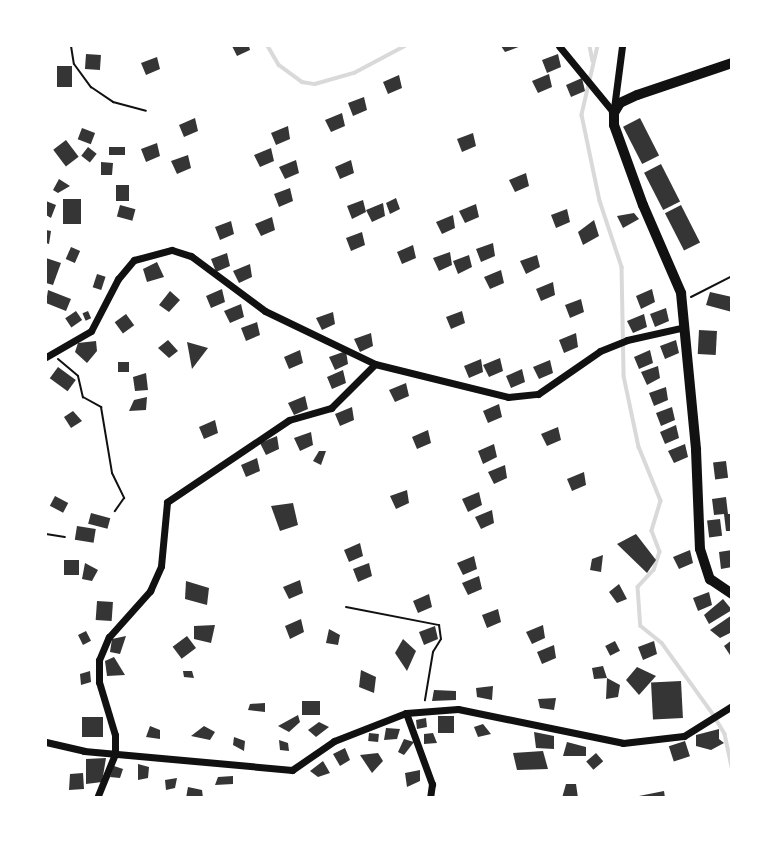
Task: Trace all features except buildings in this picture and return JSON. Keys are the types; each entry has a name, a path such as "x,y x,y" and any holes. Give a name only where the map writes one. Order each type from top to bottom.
{"main road":[{"path":"732,63 637,94 620,103 614,113 614,125 643,205 681,293 700,549 710,579 732,594"}],"street":[{"path":"559,46 614,113"},
{"path":"614,113 622,46"},
{"path":"48,357 91,331 118,279 134,260 172,250 191,256 265,311 375,365 482,393 538,394 600,351 685,327"},
{"path":"97,797 115,754 115,735 99,682 99,660 108,637 150,590 161,566 167,502 289,420 331,408 375,365"},
{"path":"46,742 115,754 292,770 334,741 406,713 458,709 624,743 684,736 732,706"},
{"path":"406,713 432,783 430,797"}],"path":[{"path":"71,46 74,65 91,87 113,102 146,111"},
{"path":"681,293 694,298 732,276"},
{"path":"48,357 78,376 83,397 101,407 112,473 124,498 115,511"},
{"path":"46,534 65,537"},
{"path":"346,607 439,625 441,639 433,652 423,712"}],"waterway":[{"path":"268,46 279,65 302,82 315,84 354,73 405,46"},
{"path":"590,46 593,61"},
{"path":"598,46 582,115 600,201 622,267 624,376 639,447 661,501 652,531 660,552 654,570 638,587 641,626 662,643 713,714 725,734 732,768"}]}
